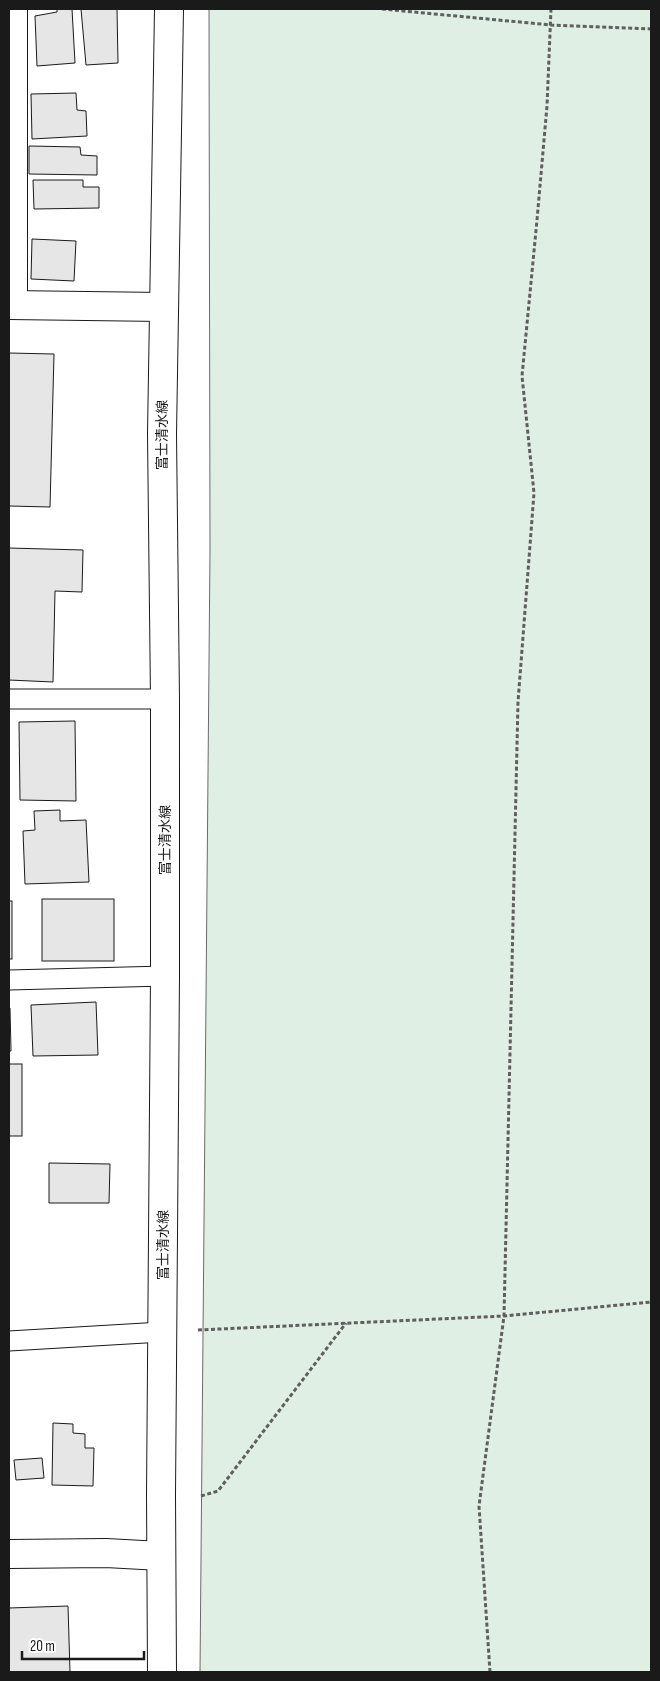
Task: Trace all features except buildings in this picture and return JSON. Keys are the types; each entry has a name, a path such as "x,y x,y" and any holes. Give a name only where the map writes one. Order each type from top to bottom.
{"main road":[{"path":"14,9 11,305 163,307"},
{"name":"富士清水線","path":"162,1672 165,699 162,434 169,9"},
{"path":"9,1554 106,1553 161,1556"}],"lane":[{"path":"9,699 165,699"},
{"path":"9,980 165,976"},
{"path":"9,1341 162,1332"}],"path":[{"path":"382,9 551,25 651,29"},
{"path":"490,1672 478,1506 504,1316 518,702 534,493 522,376 538,220 552,9"},
{"path":"162,1332 504,1316 651,1302"},
{"path":"201,1496 218,1491 346,1323"}],"green space":[{"path":"209,9 651,9 651,1672 200,1672 210,550"}]}
